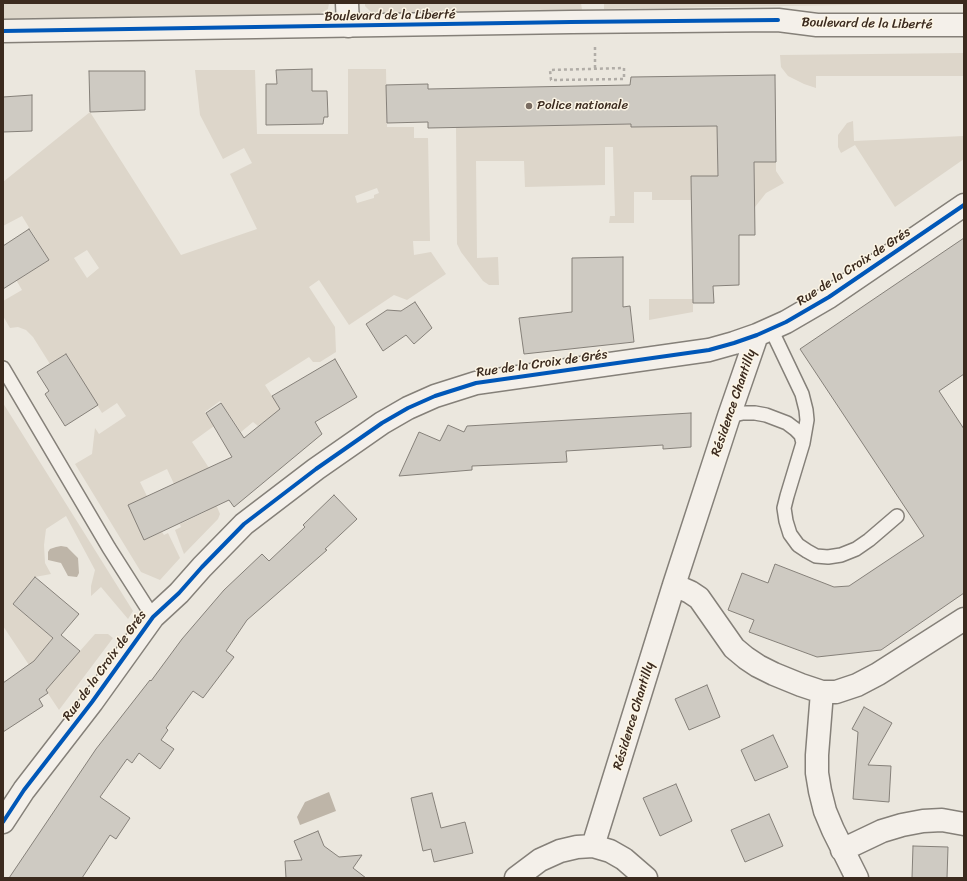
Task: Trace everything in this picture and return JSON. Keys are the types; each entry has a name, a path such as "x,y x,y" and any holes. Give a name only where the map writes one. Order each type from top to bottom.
{"street":[{"path":"347,3 348,26"},
{"name":"Boulevard de la Liberté","path":"3,31 778,20 817,25 964,25"},
{"name":"Rue de la Croix de Grés","path":"3,822 24,790 92,702 153,617 179,593 244,524 316,469 382,422 435,396 476,383 709,350 764,332 824,300 964,206"},
{"name":"Résidence Chantilly","path":"593,846 729,416 764,332"},
{"path":"674,586 690,592 699,598 734,648 746,658 774,674 822,692 836,692 867,680 964,619"},
{"path":"822,692 817,773 825,811 842,850 851,876"},
{"path":"842,850 882,831 902,825 923,821 942,820 964,824"},
{"path":"516,878 540,860 560,851 577,847 593,846 610,851 624,859 646,878"}],"lane":[{"path":"764,332 802,394 806,410 807,420 803,443 784,508 790,534 798,545 816,556 828,557 842,555 856,549 869,540 896,516"},
{"path":"3,368 105,541 153,617"},
{"path":"729,416 742,413 755,413 778,418 796,429 801,435 803,443"}],"path":[{"path":"624,68 624,79 551,80 550,70 624,68"}],"shaded area":[{"path":"3,3 329,3 328,9 319,14 3,20"},
{"path":"365,3 581,3 582,10 372,13 365,6"},
{"path":"604,3 964,3 604,9"},
{"path":"964,53 964,76 816,76 816,88 788,76 781,67 780,55"},
{"path":"348,69 386,69 387,127 414,127 414,138 428,138 430,241 413,241 414,255 431,252 446,274 407,300 394,295 349,325 319,280 309,287 335,327 336,352 320,362 313,362 309,357 265,385 281,410 258,426 253,422 241,432 220,401 205,412 214,426 192,442 209,468 174,484 167,469 140,482 147,496 144,540 162,532 164,535 168,533 180,558 160,580 141,572 75,464 92,454 95,428 99,434 126,416 117,403 102,413 66,354 50,364 33,337 26,330 18,327 10,328 3,316 3,301 22,290 15,278 24,276 49,260 22,216 3,226 3,182 90,112 181,255 257,229 230,174 252,163 244,148 223,159 200,115 195,70 255,70 257,134 348,134","holes":["377,188 379,193 374,195 374,198 357,203 355,196","87,250 99,268 87,278 74,258"]},
{"path":"853,121 854,141 964,136 964,159 895,207 855,145 841,153 838,147 838,135 847,123"},
{"path":"631,124 631,127 717,126 718,176 691,177 691,200 652,200 652,192 634,192 634,223 609,223 610,216 615,216 613,147 605,147 605,185 525,187 524,161 476,161 477,258 498,257 499,285 489,285 483,281 461,252 457,244 456,127"},
{"path":"754,162 776,162 776,171 784,183 766,193 755,207"},
{"path":"649,299 693,299 693,312 649,320"},
{"path":"3,403 133,611 128,619 101,587 91,596 91,586 95,570 66,516 46,529 44,545 45,563 51,574 35,577 13,604 53,638 42,651 64,669 95,634 108,634 113,638 59,710 3,626"},
{"path":"212,495 220,514 218,519 184,554 175,530 181,527 180,524 207,511"},
{"path":"61,546 67,547 78,558 79,573 77,577 68,576 61,563 48,560 48,552 50,549"},
{"path":"329,792 336,811 300,825 297,817 305,802"}],"building":[{"path":"312,69 312,91 327,91 328,117 324,117 323,124 266,125 266,84 277,84 276,70"},
{"path":"89,71 145,71 145,110 90,112"},
{"path":"775,75 776,162 754,162 755,235 739,235 739,285 713,286 714,303 693,303 691,176 718,176 717,126 631,127 631,124 428,128 428,122 387,123 386,85 428,84 428,89 630,85 631,77"},
{"path":"32,95 32,131 3,132 3,97"},
{"path":"29,229 49,260 3,289 3,246"},
{"path":"964,238 964,374 939,391 964,429 964,593 881,650 817,657 749,632 754,620 728,610 742,573 768,583 775,564 834,587 849,586 924,536 800,349"},
{"path":"623,257 623,307 630,306 634,342 524,354 519,318 572,312 572,258"},
{"path":"415,302 432,328 414,344 406,335 383,351 366,324 387,310 401,311"},
{"path":"66,354 98,405 65,426 45,394 49,391 37,372"},
{"path":"335,359 357,397 315,422 322,434 234,507 229,500 144,540 128,505 232,457 206,413 221,403 244,438 280,409 272,396"},
{"path":"691,413 691,447 663,449 663,445 566,451 567,462 472,466 472,470 399,476 419,432 440,441 448,425 464,432 467,426"},
{"path":"334,495 357,519 325,549 327,550 247,620 226,651 234,657 203,698 193,691 166,728 168,730 161,740 174,749 160,769 139,753 132,763 127,759 100,797 130,818 116,839 110,835 82,878 9,878 96,749 150,680 151,681 182,639 224,590 262,554 269,561 305,527 303,525"},
{"path":"35,577 79,614 61,635 80,651 46,690 48,693 39,699 43,706 3,732 3,683 34,661 53,638 13,604"},
{"path":"707,685 720,717 689,730 675,699"},
{"path":"864,707 892,723 868,765 891,766 889,802 853,799 858,732 852,729"},
{"path":"773,735 788,767 755,781 741,750"},
{"path":"676,784 692,821 660,836 643,798"},
{"path":"432,793 441,828 465,822 473,853 434,862 431,849 423,851 411,798"},
{"path":"769,814 783,846 745,862 731,830"},
{"path":"318,831 324,846 339,857 362,855 353,868 366,878 286,878 285,861 302,860 294,841"},
{"path":"913,846 948,847 947,878 912,878"}],"cycle path":[{"path":"3,31 778,20"},
{"path":"3,822 24,790 92,702 153,617 179,593 244,524 316,469 382,423 408,408 435,396 476,383 709,350 757,335 786,322 829,297 964,205"}],"place":[{"name":"Police nationale","path":"529,106"}]}
